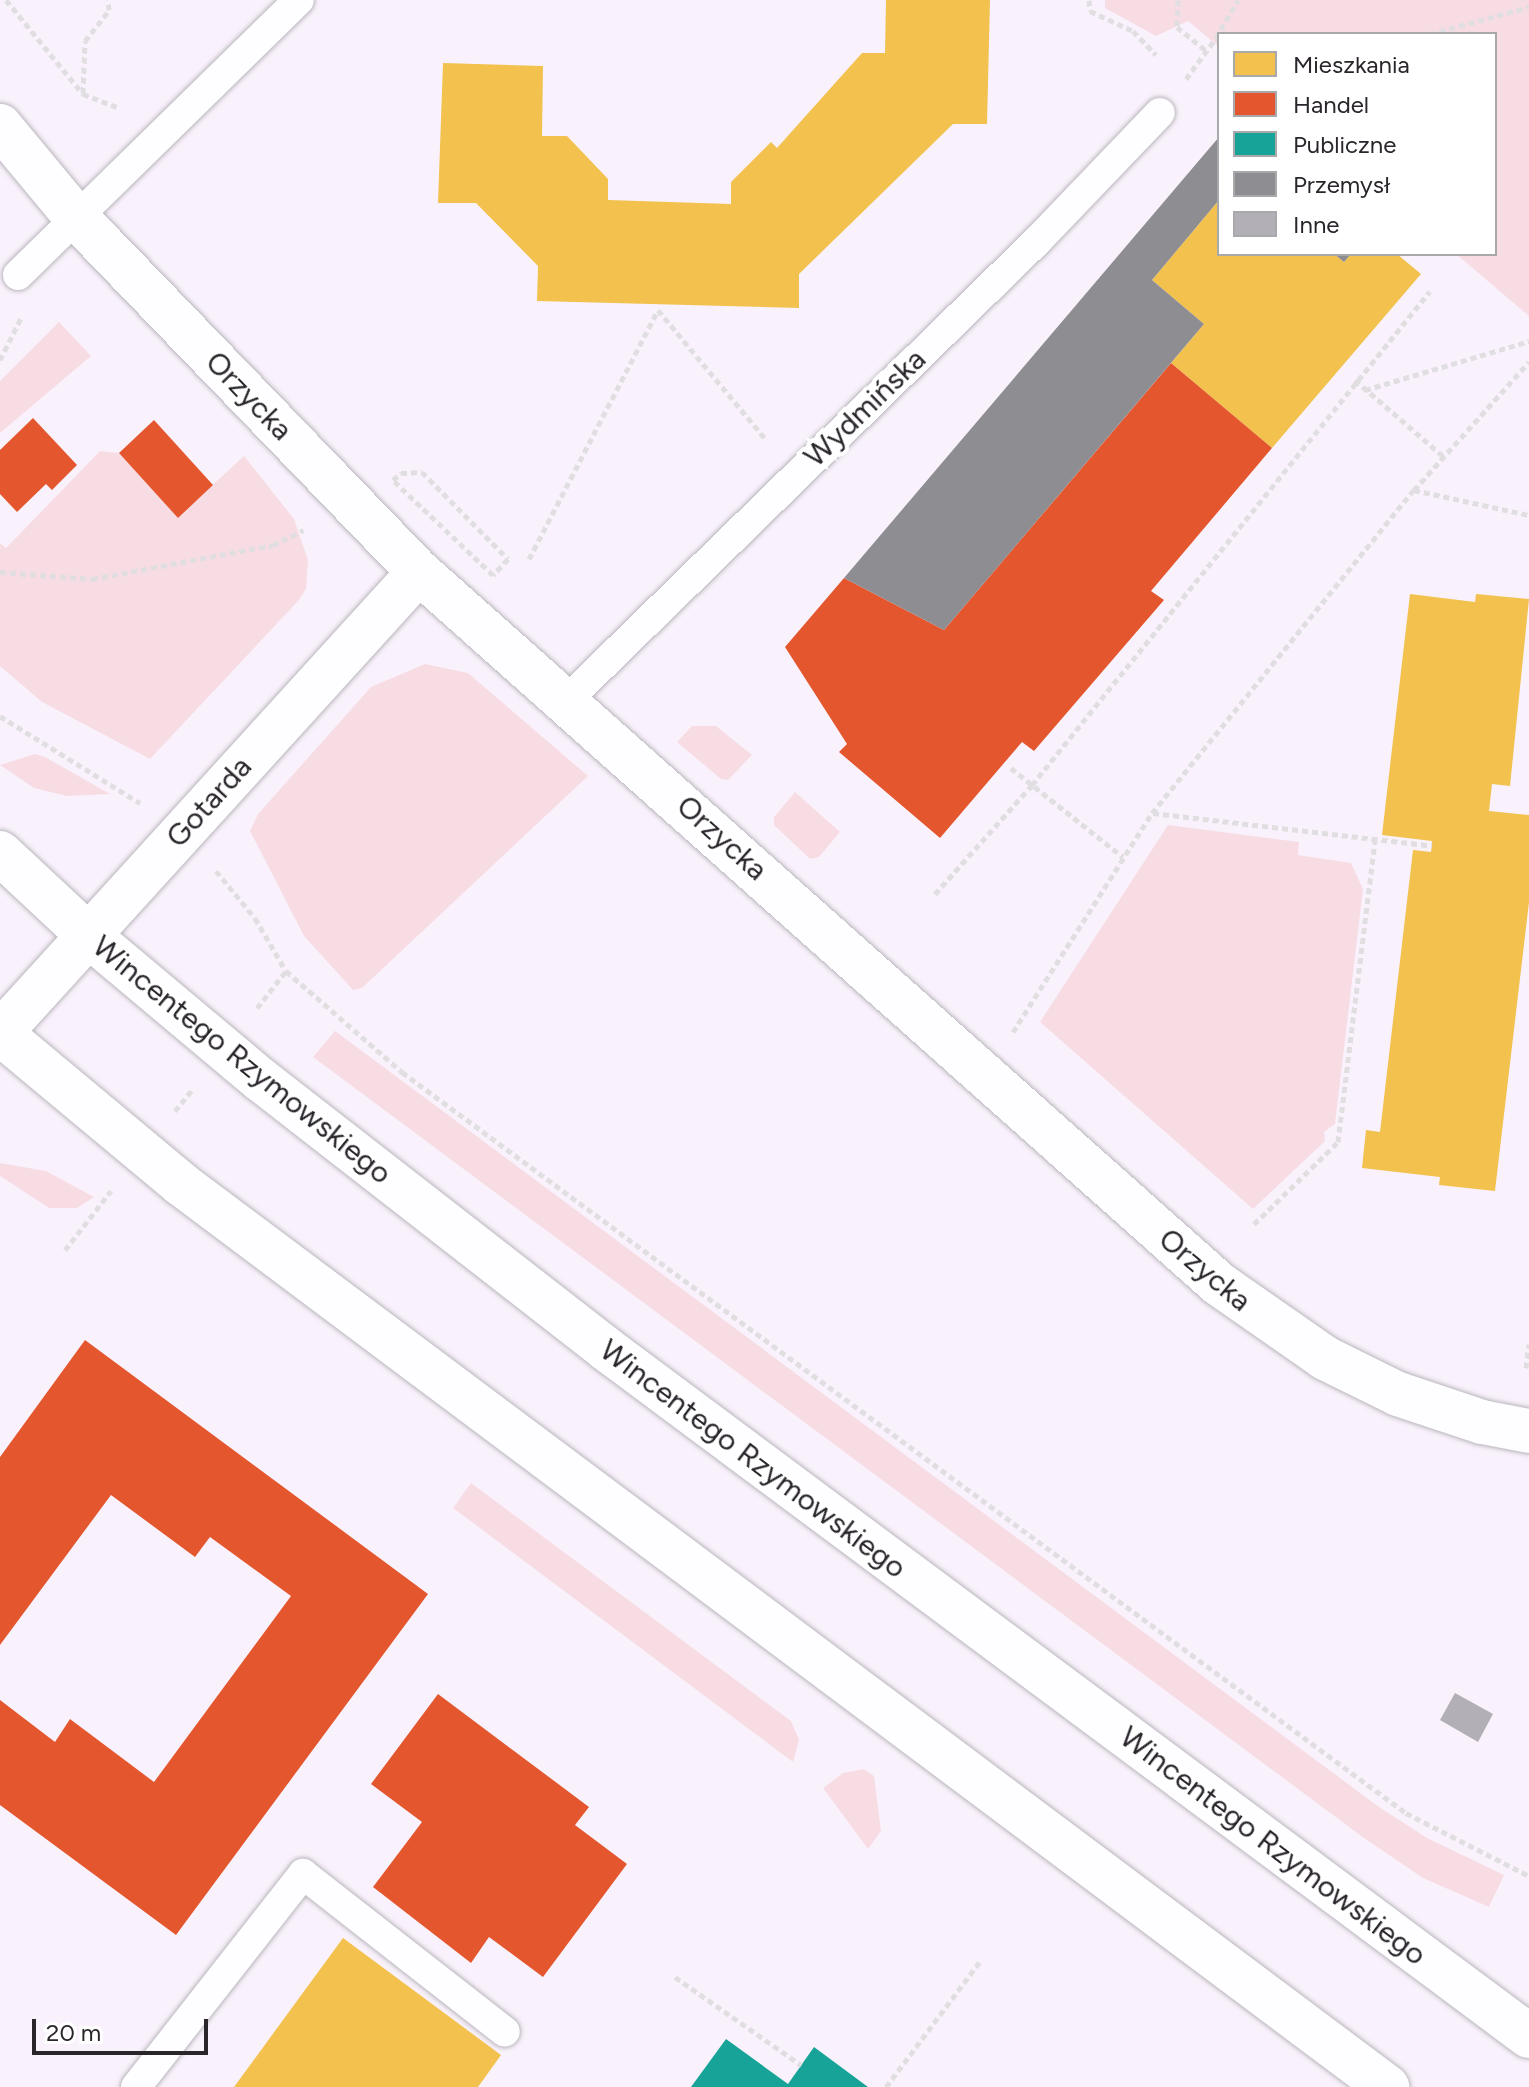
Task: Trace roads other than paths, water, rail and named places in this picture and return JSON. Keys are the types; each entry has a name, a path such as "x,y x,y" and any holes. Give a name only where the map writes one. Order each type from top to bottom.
{"main road":[{"name":"Orzycka","path":"0,126 74,215 419,572 567,700 983,1076 1273,1326 1398,1394 1482,1422 1529,1431"},
{"name":"Gotarda","path":"0,1033 419,572"},
{"name":"Wincentego Rzymowskiego","path":"0,853 88,935 261,1080 605,1348 1529,2036"},
{"path":"0,1033 181,1184 1387,2087"}],"lane":[{"path":"18,275 74,215 299,0"},
{"name":"Wydmińska","path":"567,700 1038,240 1160,113"},
{"path":"136,2087 303,1874 505,2032"}]}
